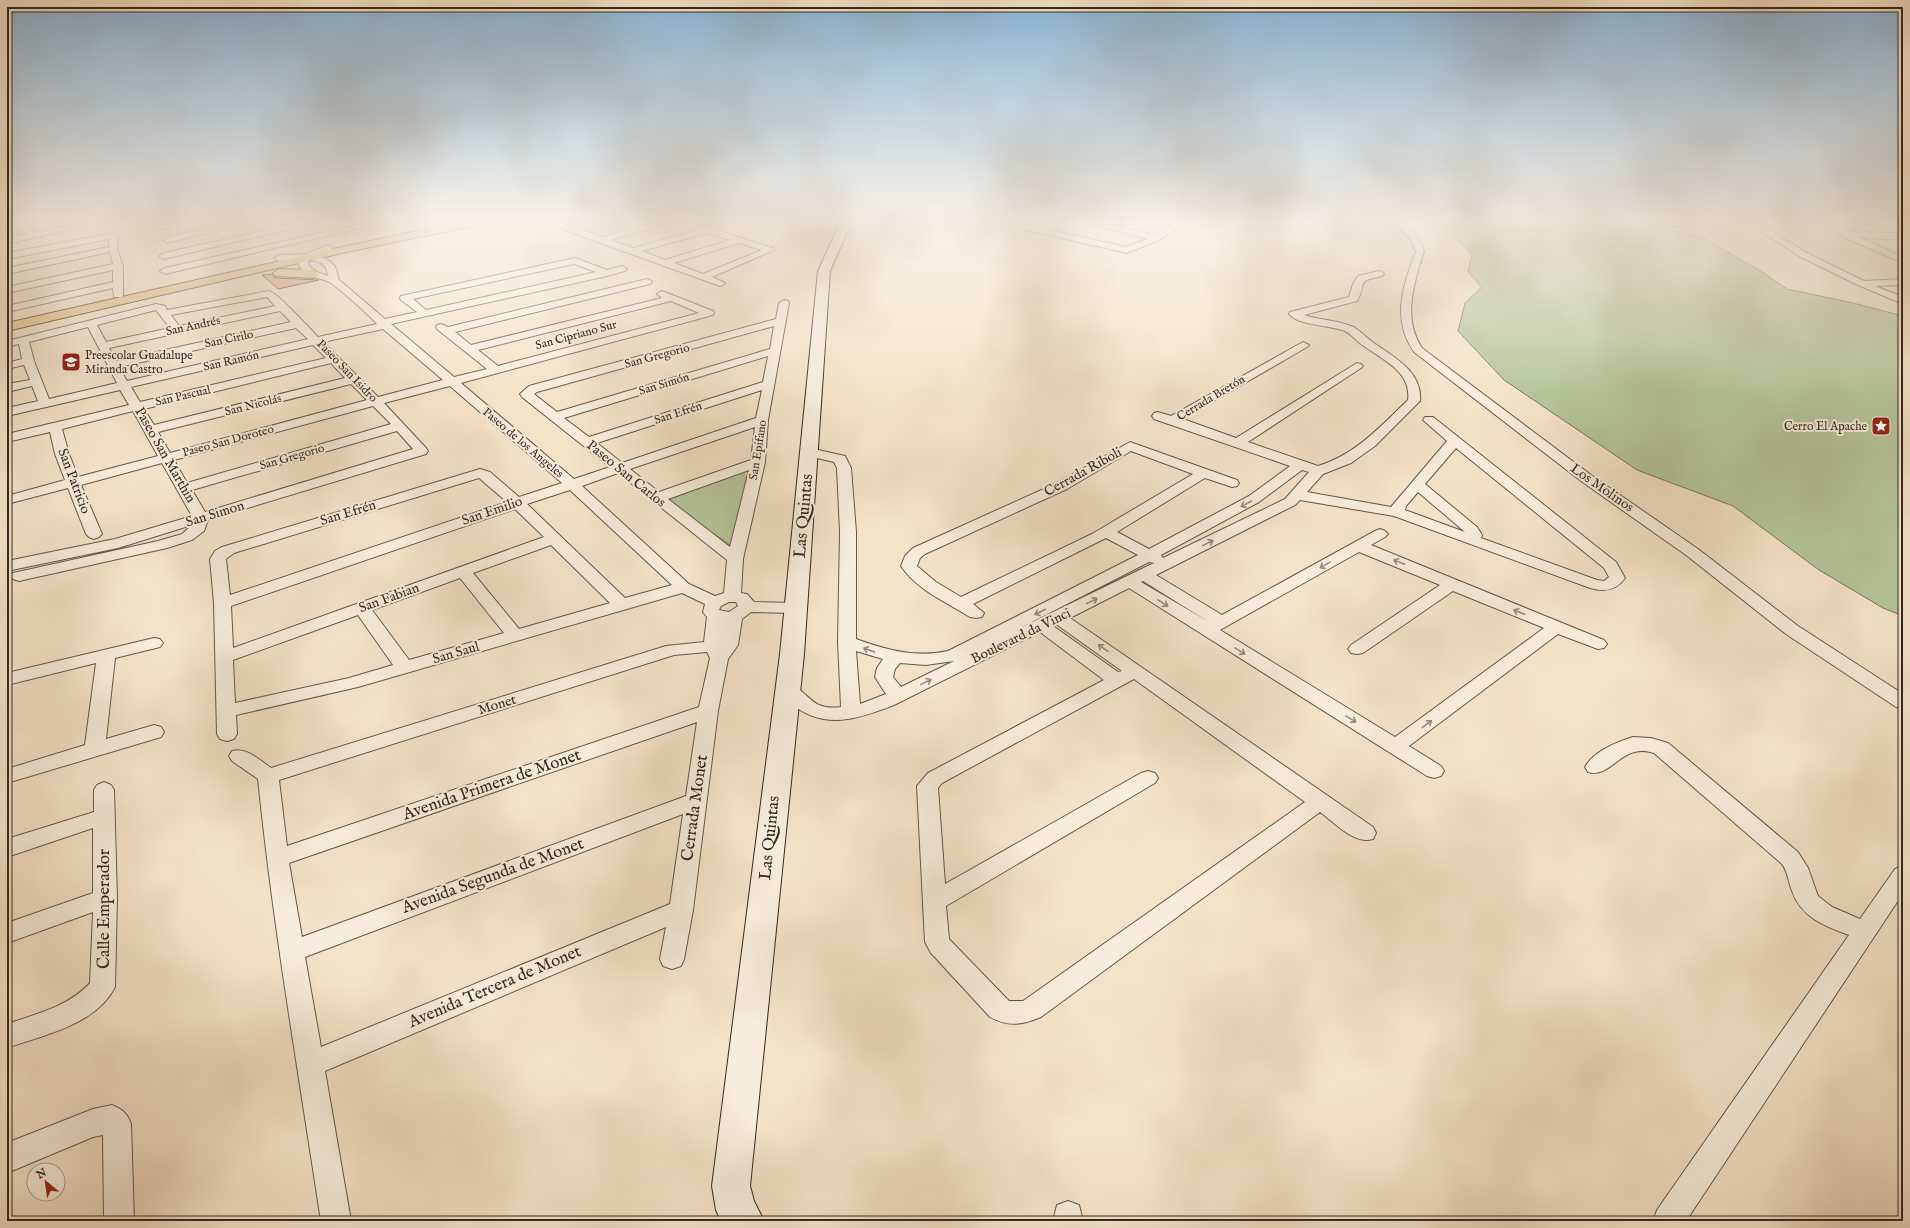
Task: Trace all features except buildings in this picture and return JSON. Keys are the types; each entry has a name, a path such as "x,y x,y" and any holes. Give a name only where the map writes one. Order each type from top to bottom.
{"main road":[{"path":"7,321 118,290 167,280"},
{"path":"7,327 206,280"}],"street":[{"path":"7,290 52,280"},
{"path":"7,309 118,290 118,280"},
{"name":"Paseo de los Angeles","path":"339,280 383,324 572,484 683,586 716,609"},
{"path":"424,313 403,295 472,280"},
{"name":"San Ramón","path":"7,412 317,341 424,313 569,280"},
{"path":"712,280 720,283"},
{"name":"Las Quintas","path":"744,1221 736,1210 731,1186 795,696 794,608 810,452 820,329 822,280"},
{"path":"1318,471 1330,468 1363,451 1414,401 1416,394 1414,387 1397,363 1349,328 1294,314 1353,299 1359,280"},
{"name":"Los Molinos","path":"1411,280 1407,295 1406,306 1408,332 1413,344 1418,350 1586,478 1692,552 1792,630 1903,703"},
{"path":"1856,280 1903,301"},
{"path":"1862,283 1903,282"},
{"path":"496,370 443,328 642,283 672,298"},
{"name":"Paseo San Isidro","path":"163,310 268,294 317,341 400,426 421,452"},
{"path":"470,349 672,298"},
{"name":"San Cipriano Sur","path":"450,382 709,313 672,298"},
{"name":"San Epifano","path":"732,597 735,559 758,462 762,420 784,303"},
{"path":"7,344 153,308 163,310 176,330"},
{"name":"San Andrés","path":"104,346 283,308"},
{"name":"San Gregorio","path":"533,389 780,322"},
{"name":"Paseo San Marthin","path":"19,576 176,541 195,533 199,528 201,518 112,364 91,323"},
{"name":"San Cirilo","path":"112,364 299,324"},
{"path":"23,340 35,382 45,403"},
{"name":"Cerrada Bretón","path":"1173,420 1303,345"},
{"name":"San Simón","path":"554,417 774,351"},
{"name":"San Pascual","path":"7,438 335,359"},
{"path":"7,366 28,361"},
{"path":"1236,443 1357,366"},
{"name":"San Nicolás","path":"151,430 354,379"},
{"path":"7,388 35,382"},
{"name":"Paseo San Doroteo","path":"7,500 450,382"},
{"name":"San Efrén","path":"587,442 769,384"},
{"name":"Paseo San Carlos","path":"533,389 526,394 735,559"},
{"path":"1158,416 1173,420"},
{"name":"San Emilio","path":"222,603 762,420"},
{"name":"Cerrada Bretón","path":"1173,420 1318,471"},
{"path":"1269,490 1398,508 1472,540 1587,582 1602,586 1611,585 1617,578 1610,565 1454,442 1429,420"},
{"name":"San Gregorio","path":"184,488 400,426"},
{"name":"San Patricio","path":"55,427 62,454 94,534"},
{"path":"1116,440 1130,446"},
{"path":"1398,508 1454,442"},
{"name":"Cerrada Riboli","path":"976,613 922,580 912,571 909,566 913,556 919,551 1062,486 1130,446 1232,483"},
{"name":"San Simon","path":"7,566 102,546 421,452"},
{"path":"810,452 835,456 843,462 848,532 848,642 844,713"},
{"path":"656,498 758,462"},
{"path":"1147,568 1269,490 1300,465"},
{"name":"Boulevard da Vinci","path":"939,667 962,652 1279,508 1299,493 1318,471"},
{"name":"San Efrén","path":"222,603 219,556 228,550 480,473 485,475 517,503"},
{"path":"961,604 1101,535 1204,473"},
{"path":"1417,484 1472,530 1474,535 1472,540"},
{"path":"517,503 621,604"},
{"path":"1214,626 1380,534"},
{"path":"1101,535 1147,568 1214,626 1395,747 1434,771"},
{"name":"San Fabian","path":"224,657 553,539"},
{"path":"1359,546 1598,644"},
{"name":"Boulevard da Vinci","path":"939,667 1059,618 1147,568"},
{"path":"463,572 516,636"},
{"path":"1357,650 1452,584"},
{"name":"San Saul","path":"227,711 312,692 405,668 683,586"},
{"path":"723,598 741,598 746,602 720,650 716,609 723,598"},
{"path":"222,603 227,734"},
{"path":"362,608 405,668"},
{"path":"716,609 725,617 740,612 794,608"},
{"path":"1059,618 1365,833"},
{"path":"1042,626 1117,680"},
{"path":"1395,747 1556,627"},
{"path":"848,642 895,658 913,660 939,667"},
{"path":"7,679 154,643"},
{"name":"Monet","path":"268,776 672,650 720,650"},
{"name":"Cerrada Monet","path":"672,959 681,910 708,711 720,650"},
{"path":"95,749 106,654"},
{"path":"895,658 883,672 883,678 887,684 900,695"},
{"path":"795,696 812,709 819,712 844,713 887,702 900,695 939,667"},
{"path":"1135,671 929,782 926,790 935,901 936,938 940,946 999,1009 1004,1012 1018,1014 1032,1009 1321,801"},
{"name":"Avenida Primera de Monet","path":"277,858 708,711"},
{"path":"7,776 154,732"},
{"path":"1595,767 1622,748 1638,742 1649,743 1661,748 1790,858 1798,869 1805,895 1811,905 1830,917 1866,931"},
{"path":"239,756 268,776 277,858 291,952 335,1215"},
{"path":"935,901 1148,778"},
{"name":"Calle Emperador","path":"7,1036 71,1012 89,1001 102,987 105,898 103,817 104,790"},
{"name":"Avenida Segunda de Monet","path":"291,952 695,801"},
{"path":"7,848 103,817"},
{"path":"1668,1221 1903,875"},
{"path":"7,933 105,898"},
{"name":"Avenida Tercera de Monet","path":"310,1064 681,910"},
{"path":"7,1158 93,1123 112,1119 117,1124 118,1133 120,1221"}],"green space":[{"path":"1476,280 1774,280 1787,289 1853,303 1903,316 1903,616 1883,608 1819,570 1733,506 1637,470 1504,380 1458,331 1465,303 1482,287"},
{"path":"754,466 735,547 661,498"}],"place":[{"name":"Preescolar Guadalupe Miranda Castro","path":"71,362"},
{"name":"Cerro El Apache","path":"1881,426"}]}
